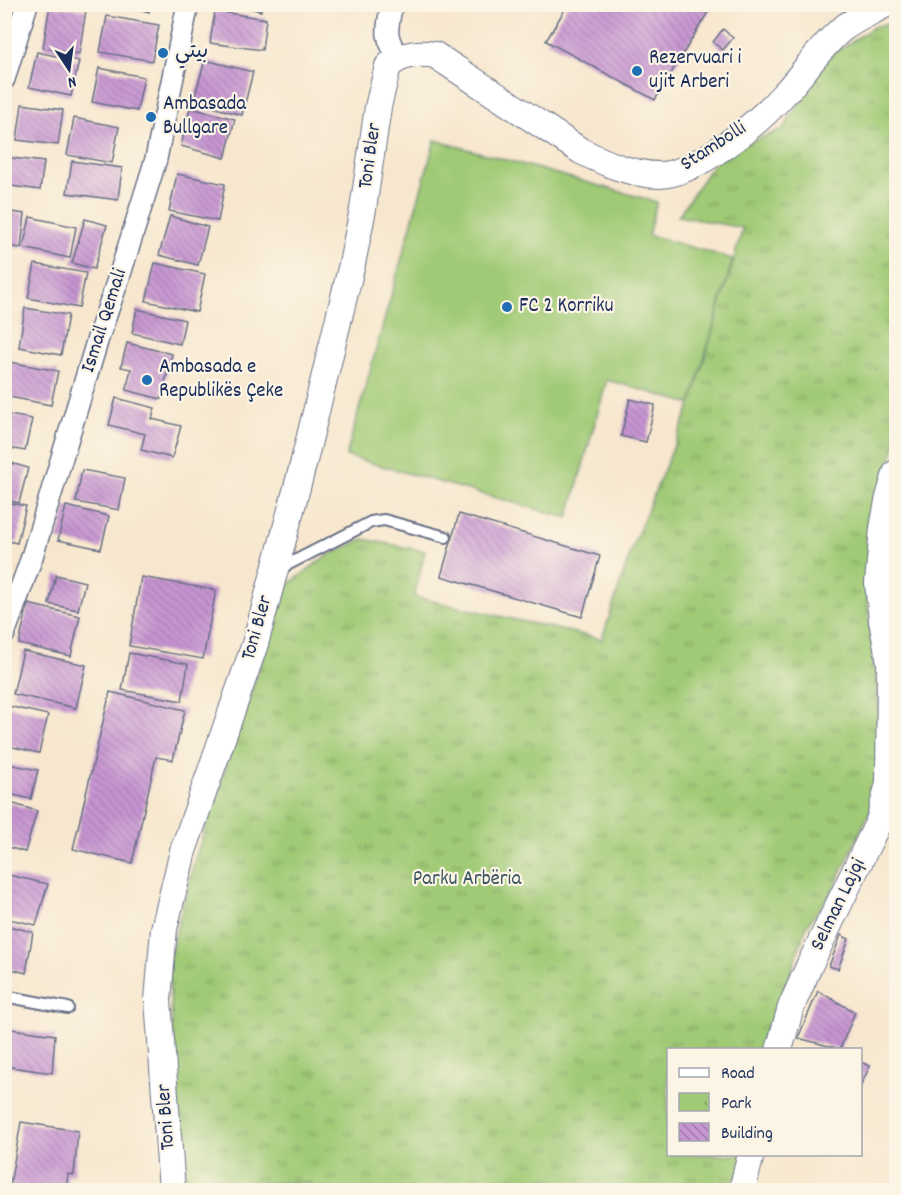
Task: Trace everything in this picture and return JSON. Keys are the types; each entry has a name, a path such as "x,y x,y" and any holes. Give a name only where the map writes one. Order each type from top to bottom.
{"street":[{"path":"4,79 27,4"},
{"name":"Ismail Qemali","path":"4,634 31,560 99,335 156,159 188,4"},
{"path":"392,4 387,30 394,62"},
{"name":"Stambolli","path":"394,62 416,54 435,55 581,151 622,169 658,175 677,172 695,164 732,140 783,95 828,42 843,29 886,4"},
{"name":"Toni Bler","path":"172,1191 158,1000 164,928 183,851 255,644 303,465 352,264 363,209 378,107 394,62"},
{"name":"Selman Lajqi","path":"780,1048 791,1007 805,975 879,821 889,783 890,663 878,583 883,528 888,501 897,473"},
{"path":"742,1191 751,1156"}],"lane":[{"path":"274,572 371,522 384,520 446,537"},
{"path":"4,996 68,1008"}],"green space":[{"name":"Parku Arbëria","path":"896,23 896,443 876,509 867,596 879,711 876,798 833,890 807,925 773,1024 767,1048 667,1048 667,1156 743,1156 735,1190 182,1190 168,961 195,859 265,651 281,590 325,557 363,539 425,551 414,597 602,639 633,545 691,404 743,228 678,216 720,154 783,129 828,57 875,26"},
{"name":"FC 2 Korriku","path":"435,140 657,202 648,235 733,259 691,404 607,380 568,518 346,456"},
{"path":"311,1182 311,1190 240,1190 240,1184"}],"building":[{"path":"124,4 151,4 149,12"},
{"path":"230,4 262,4 261,11"},
{"name":"Rezervuari i ujit Arberi","path":"568,4 713,4 655,100 546,41"},
{"path":"50,5 86,10 79,54 43,48"},
{"path":"215,11 266,19 262,50 210,43"},
{"path":"107,16 159,25 152,61 100,52"},
{"path":"723,29 733,38 723,50 713,42"},
{"path":"37,52 79,61 71,96 29,87"},
{"path":"205,60 253,72 242,115 193,102"},
{"path":"99,68 144,77 137,111 92,102"},
{"path":"22,104 63,110 58,145 17,140"},
{"path":"190,108 235,119 225,158 181,146"},
{"path":"74,118 119,127 112,163 67,155"},
{"path":"4,157 44,162 40,190 4,185"},
{"path":"72,161 122,168 118,200 67,193"},
{"path":"177,174 225,184 218,221 169,211"},
{"path":"4,211 25,214 21,248 4,246"},
{"path":"170,216 208,227 198,265 159,255"},
{"path":"30,217 76,227 70,258 23,248"},
{"path":"85,219 107,225 94,269 72,263"},
{"path":"155,263 205,274 197,312 146,301"},
{"path":"35,264 86,273 79,308 28,298"},
{"path":"25,308 68,315 61,355 19,347"},
{"path":"137,309 185,320 180,344 132,333"},
{"name":"Ambasada e Republikës Çeke","path":"127,343 172,354 161,399 126,390 131,369 121,367"},
{"path":"4,361 58,371 51,405 4,396"},
{"path":"116,398 155,408 152,419 181,426 172,458 141,450 145,434 109,425"},
{"path":"630,399 655,405 646,442 621,436"},
{"path":"4,414 32,419 25,451 4,447"},
{"path":"4,461 28,468 19,503 4,499"},
{"path":"82,470 125,478 119,510 76,502"},
{"path":"4,502 26,506 17,543 4,540"},
{"path":"66,506 109,516 101,549 58,540"},
{"path":"459,514 600,556 582,617 441,576"},
{"path":"56,575 85,582 78,610 49,604"},
{"path":"141,577 216,590 203,659 129,646"},
{"path":"28,604 80,616 71,656 19,644"},
{"path":"23,651 86,665 76,708 13,694"},
{"path":"129,653 188,664 182,701 122,690"},
{"path":"110,692 185,710 173,760 156,757 132,863 73,849"},
{"path":"8,706 48,715 39,753 4,745 4,722"},
{"path":"4,763 38,770 31,799 4,793"},
{"path":"4,801 37,811 25,852 4,846"},
{"path":"4,874 48,884 36,925 4,918"},
{"path":"4,925 33,932 26,973 4,967"},
{"path":"841,935 849,939 838,969 829,966"},
{"path":"818,991 855,1012 840,1048 798,1038"},
{"path":"11,1029 55,1035 52,1073 4,1066"},
{"path":"862,1063 870,1066 862,1083"},
{"path":"21,1122 78,1131 74,1175 68,1174 66,1190 9,1190"}],"place":[{"name":"بيتي","path":"163,53"},
{"name":"Rezervuari i ujit Arberi","path":"637,71"},
{"name":"Ambasada Bullgare","path":"151,117"},
{"name":"FC 2 Korriku","path":"507,307"},
{"name":"Ambasada e Republikës Çeke","path":"147,380"}]}
